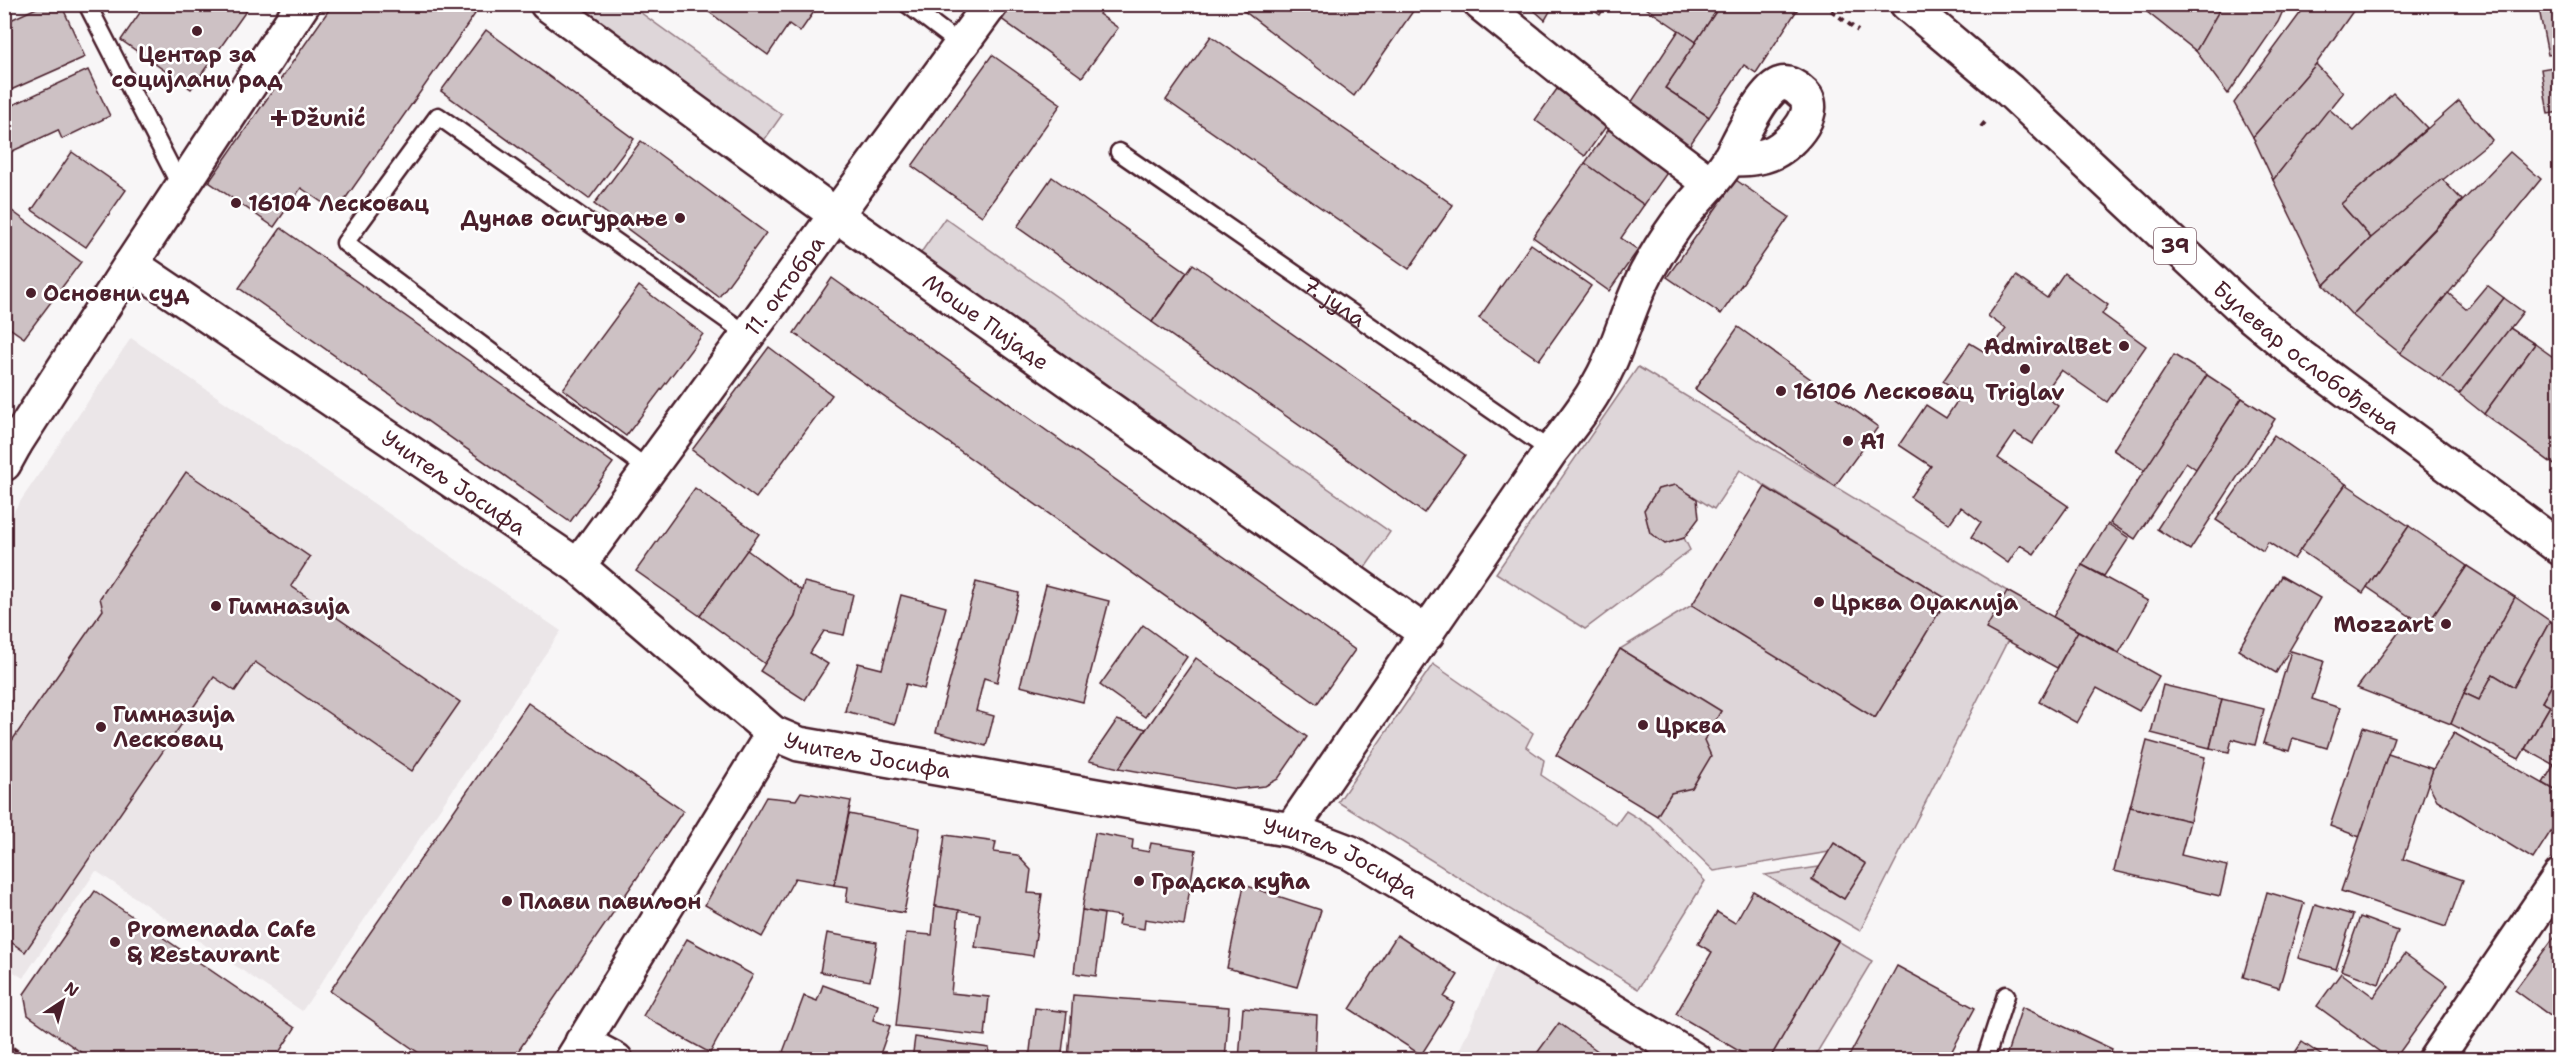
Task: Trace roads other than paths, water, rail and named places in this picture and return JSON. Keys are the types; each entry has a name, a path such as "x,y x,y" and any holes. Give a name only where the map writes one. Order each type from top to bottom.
{"street":[{"path":"8,448 303,4"},
{"name":"Моше Пијаде","path":"547,4 836,215 1426,634"},
{"name":"11. октобра","path":"578,566 991,4"},
{"path":"1291,830 1551,451 1589,402 1609,364 1648,270 1676,224 1720,172 1614,111 1481,4"},
{"name":"Булевар ослобођења","path":"1907,4 2009,90 2244,310 2301,357 2559,548"},
{"name":"Учитељ Јосифа","path":"131,264 578,566 773,734 799,744 1291,830 1351,853 1695,1059"},
{"path":"616,1059 577,1051 773,734"},
{"path":"2435,1059 2559,876"}],"lane":[{"path":"87,4 182,189"},
{"path":"907,4 961,45"},
{"path":"649,470 345,243 438,116 748,335"},
{"name":"7. јула","path":"1119,152 1551,451"},
{"path":"1985,1059 2006,995"}],"place":[{"name":"Центар за социјлани рад","path":"197,31"},
{"name":"Džunić","path":"279,118"},
{"name":"16104 Лесковац","path":"236,203"},
{"name":"Дунав осигурање","path":"680,218"},
{"name":"Основни суд","path":"31,293"},
{"name":"AdmiralBet","path":"2124,346"},
{"name":"Triglav","path":"2025,369"},
{"name":"16106 Лесковац","path":"1781,391"},
{"name":"A1","path":"1848,441"},
{"name":"Црква Оџаклија","path":"1819,602"},
{"name":"Гимназија","path":"216,606"},
{"name":"Mozzart","path":"2446,624"},
{"name":"Црква","path":"1643,725"},
{"name":"Гимназија Лесковац","path":"101,727"},
{"name":"Градска кућа","path":"1139,881"},
{"name":"Плави павиљон","path":"507,901"},
{"name":"Promenada Cafe & Restaurant","path":"115,942"}]}
